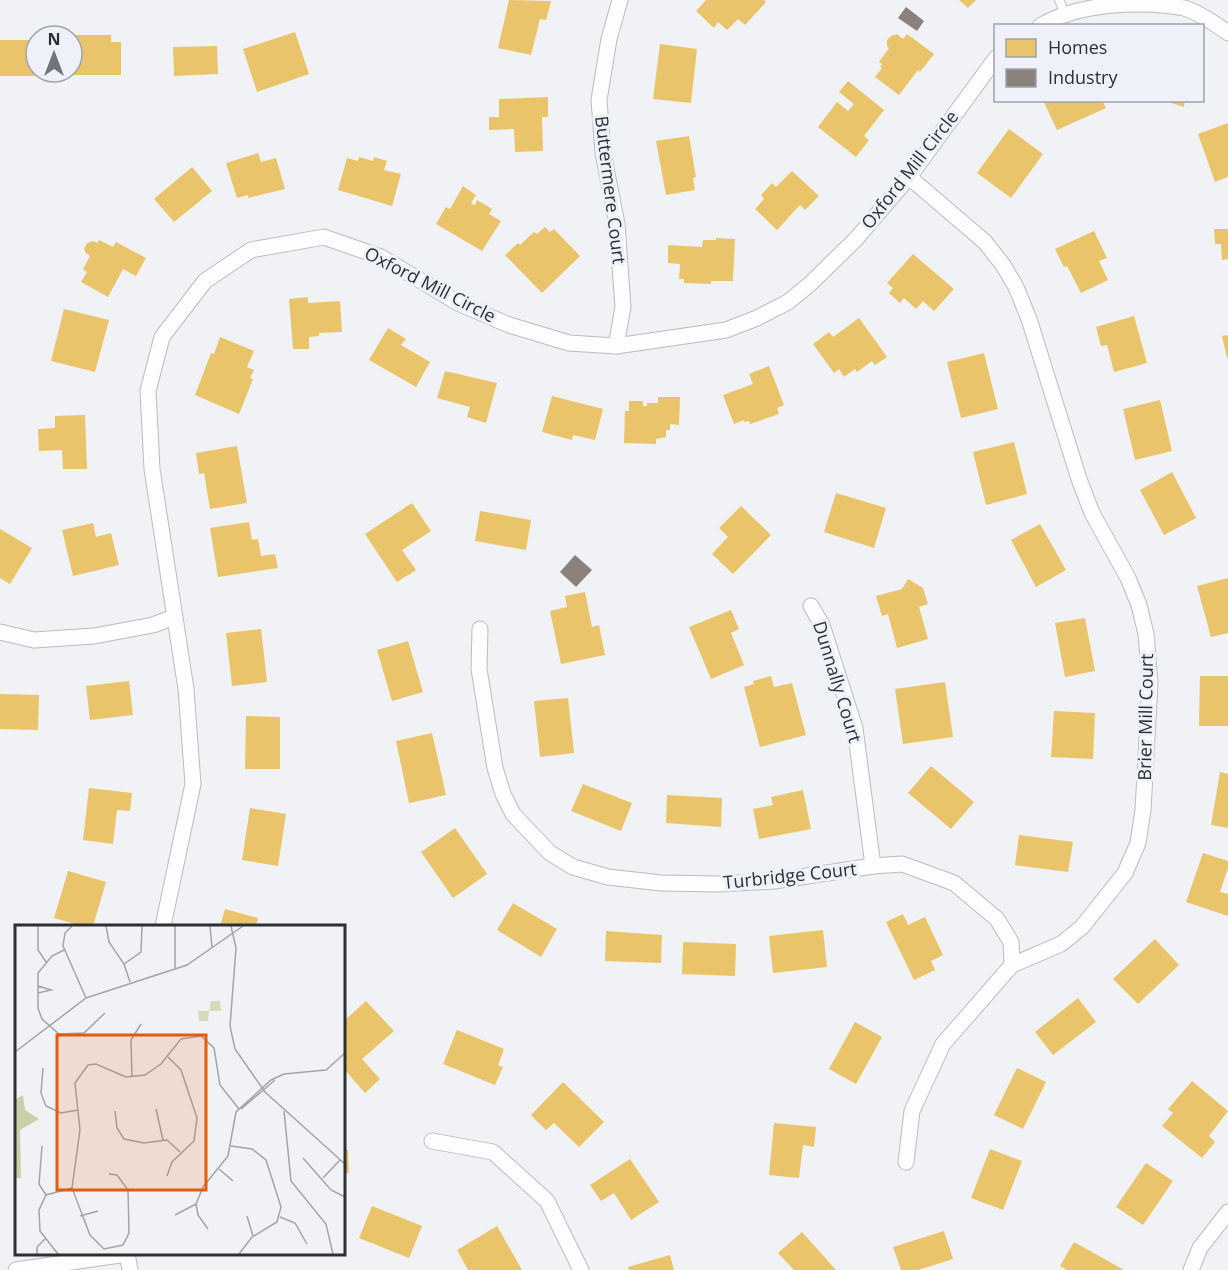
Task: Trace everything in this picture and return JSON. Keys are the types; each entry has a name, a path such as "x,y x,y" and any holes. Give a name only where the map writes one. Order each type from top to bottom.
{"street":[{"name":"Buttermere Court","path":"616,346 623,307 617,224 603,153 599,100 609,39 620,0"},
{"path":"1042,24 1062,7 1146,2 1185,8 1228,33"},
{"name":"Oxford Mill Circle","path":"164,925 193,784 186,689 152,470 148,391 162,336 205,281 251,250 324,237 381,257 458,303 509,325 569,343 616,346 726,330 757,318 788,302 856,239 909,177 994,61"},
{"name":"Brier Mill Court","path":"906,1162 912,1111 943,1044 1012,965 1061,944 1082,927 1125,873 1138,843 1143,810 1149,694 1146,634 1139,605 1128,578 1092,513 1078,478 1029,319 1016,286 985,242 909,177"},
{"name":"Dunnally Court","path":"811,606 822,625 855,728 873,866"},
{"path":"0,632 34,640 94,636 153,625 174,617"},
{"name":"Turbridge Court","path":"480,629 479,669 495,768 503,794 513,814 550,853 573,867 608,877 662,883 718,884 774,881 873,866 902,864 954,884 997,919 1011,942 1012,965"},
{"path":"432,1141 493,1152 547,1201 581,1270"},
{"path":"1191,1270 1200,1248 1228,1212"},
{"path":"16,1270 120,1255"},
{"path":"127,1255 130,1270"}],"building: Homes":[{"path":"509,0 551,1 546,20 540,19 531,55 498,48"},
{"path":"706,0 764,0 766,2 745,25 738,19 727,30 718,22 714,28 696,11"},
{"path":"959,0 976,0 968,8"},
{"path":"295,32 309,74 257,92 243,49"},
{"path":"897,34 903,39 907,34 934,54 899,95 875,77 882,68 879,62 889,48 887,40"},
{"path":"84,35 111,35 111,42 121,42 121,75 84,75"},
{"path":"0,40 24,40 24,76 0,76"},
{"path":"660,44 697,49 691,103 653,99"},
{"path":"217,46 218,74 174,76 173,47"},
{"path":"848,81 884,110 864,136 869,140 856,157 818,127 837,102 848,111 854,104 839,92"},
{"path":"548,97 548,117 542,117 543,151 515,152 514,129 489,130 489,117 499,117 499,99"},
{"path":"1044,102 1103,102 1106,108 1057,130"},
{"path":"1168,102 1185,102 1184,107"},
{"path":"1228,123 1228,177 1215,182 1198,134"},
{"path":"1009,129 1043,154 1011,198 977,173"},
{"path":"689,136 696,177 693,178 695,190 666,195 656,141"},
{"path":"258,153 261,162 276,158 285,189 248,198 248,195 237,198 226,163"},
{"path":"359,157 373,161 374,157 387,161 384,170 401,174 392,206 338,190 347,158 358,161"},
{"path":"192,167 212,191 174,222 154,199"},
{"path":"792,171 819,196 805,210 800,205 777,230 755,209 764,199 761,195 772,183 776,187"},
{"path":"463,186 476,195 471,203 475,205 477,200 492,209 489,214 501,221 482,251 436,224 446,207 450,209"},
{"path":"545,227 550,232 554,229 580,256 542,293 505,255 518,243 520,245 534,232 537,234"},
{"path":"1214,229 1228,229 1228,259 1222,260 1221,244 1215,244"},
{"path":"1094,231 1107,258 1099,261 1108,280 1081,293 1055,249"},
{"path":"716,238 735,239 733,281 711,281 711,284 684,283 684,279 679,279 680,264 668,263 668,245 702,247 703,240 716,240"},
{"path":"99,240 113,247 116,242 146,258 136,276 123,269 108,297 81,282 87,272 83,269 90,256 84,249 87,243 93,241 97,243"},
{"path":"913,254 954,289 934,311 923,301 916,309 904,298 900,303 889,293 893,288 887,283"},
{"path":"308,297 308,303 340,301 342,332 319,333 319,336 309,337 309,349 293,349 289,299"},
{"path":"64,309 109,320 95,372 51,361"},
{"path":"1134,316 1147,363 1114,372 1107,345 1101,346 1096,327"},
{"path":"859,318 887,357 875,365 872,361 857,372 855,369 844,377 839,369 834,373 813,344 829,332 833,337"},
{"path":"388,328 406,339 401,345 430,362 416,387 369,360"},
{"path":"1228,335 1228,358 1227,358 1222,336"},
{"path":"220,337 254,351 247,367 254,370 250,378 253,379 239,414 195,395 211,353 214,354"},
{"path":"984,353 998,409 961,418 947,362"},
{"path":"769,366 784,405 777,408 779,414 750,424 749,421 744,422 744,420 734,424 723,395 753,384 749,374"},
{"path":"445,371 497,383 486,423 467,417 470,407 437,398"},
{"path":"552,396 603,409 595,440 573,435 572,440 542,432"},
{"path":"658,397 680,397 679,425 670,424 670,430 666,430 666,437 656,439 656,444 624,443 625,411 629,411 629,401 643,401 643,406 647,406 647,403 658,403"},
{"path":"1160,400 1172,451 1135,460 1123,409"},
{"path":"85,415 87,469 63,469 62,450 39,451 38,429 55,428 55,416"},
{"path":"1014,442 1027,494 986,505 973,452"},
{"path":"237,446 247,503 210,509 204,473 199,474 196,453"},
{"path":"1172,472 1196,518 1164,535 1140,490"},
{"path":"836,493 886,508 874,548 824,532"},
{"path":"412,503 431,531 402,550 416,570 397,582 365,534"},
{"path":"741,506 771,535 733,574 712,554 728,537 719,528"},
{"path":"480,511 531,520 526,550 475,541"},
{"path":"249,522 252,540 258,539 261,556 275,554 278,568 218,577 210,528"},
{"path":"93,523 96,537 111,533 119,565 73,576 62,530"},
{"path":"1040,524 1066,570 1036,587 1011,540"},
{"path":"0,529 32,548 10,584 0,578"},
{"path":"1228,578 1228,633 1211,637 1197,586"},
{"path":"908,579 923,588 928,604 919,607 928,639 897,648 888,614 882,616 876,596 902,589"},
{"path":"585,592 592,627 599,625 605,655 561,664 550,611 567,607 565,596"},
{"path":"731,610 739,629 731,633 744,665 711,679 689,627"},
{"path":"1085,618 1095,671 1065,677 1055,623"},
{"path":"261,629 267,682 232,686 226,633"},
{"path":"408,641 423,692 392,701 377,650"},
{"path":"771,676 774,687 792,683 806,735 760,747 744,687 754,684 753,681"},
{"path":"1200,676 1228,676 1228,726 1199,726"},
{"path":"129,681 133,715 90,720 86,686"},
{"path":"945,682 953,737 903,744 895,689"},
{"path":"0,694 39,695 38,730 0,729"},
{"path":"568,698 574,753 540,757 534,701"},
{"path":"1054,711 1095,713 1093,759 1051,757"},
{"path":"246,716 280,717 280,769 245,769"},
{"path":"432,733 446,795 409,803 396,741"},
{"path":"931,766 974,802 951,829 908,793"},
{"path":"1220,772 1228,774 1228,828 1211,825"},
{"path":"583,784 632,803 621,831 571,811"},
{"path":"89,788 132,793 130,811 117,810 113,844 83,840"},
{"path":"803,790 811,829 759,839 753,809 773,805 771,797"},
{"path":"667,795 722,798 721,827 666,823"},
{"path":"250,808 286,814 278,866 242,860"},
{"path":"455,828 487,874 453,898 421,852"},
{"path":"1019,835 1073,842 1068,872 1015,865"},
{"path":"1203,853 1228,861 1220,892 1228,894 1228,916 1186,902"},
{"path":"68,871 106,882 93,925 78,925 54,918"},
{"path":"513,903 557,929 541,957 497,930"},
{"path":"225,909 258,918 256,925 220,925"},
{"path":"903,914 908,925 925,917 943,955 931,961 935,970 914,980 886,922"},
{"path":"823,930 827,967 773,973 769,936"},
{"path":"606,931 662,935 661,963 605,961"},
{"path":"1155,939 1179,965 1138,1004 1113,979"},
{"path":"683,942 736,944 735,976 682,974"},
{"path":"1078,998 1096,1022 1053,1055 1035,1032"},
{"path":"366,1001 394,1031 362,1059 380,1079 365,1093 345,1070 347,1062 345,1059 345,1020"},
{"path":"855,1022 882,1037 856,1084 829,1069"},
{"path":"457,1030 504,1049 498,1065 503,1067 495,1085 443,1064"},
{"path":"1017,1068 1046,1082 1023,1129 994,1115"},
{"path":"1192,1081 1228,1111 1209,1136 1215,1142 1202,1158 1162,1126 1173,1113 1168,1109"},
{"path":"563,1082 604,1122 579,1147 554,1123 546,1130 531,1115"},
{"path":"774,1123 816,1127 814,1147 803,1145 799,1178 769,1175"},
{"path":"990,1149 1022,1161 1003,1210 971,1198"},
{"path":"345,1150 348,1150 349,1173 345,1173"},
{"path":"630,1159 659,1202 631,1220 614,1193 601,1201 590,1185"},
{"path":"1146,1163 1173,1181 1143,1225 1116,1207"},
{"path":"372,1206 422,1226 409,1258 359,1238"},
{"path":"497,1226 522,1270 468,1270 457,1250"},
{"path":"944,1231 953,1259 918,1270 901,1270 893,1247"},
{"path":"802,1232 836,1270 794,1270 778,1253"},
{"path":"1074,1242 1124,1270 1067,1270 1060,1266"},
{"path":"670,1255 674,1270 629,1270 628,1267"}],"building: Industry":[{"path":"906,7 924,21 917,31 898,18"},
{"path":"575,555 592,570 576,587 560,572"}]}
